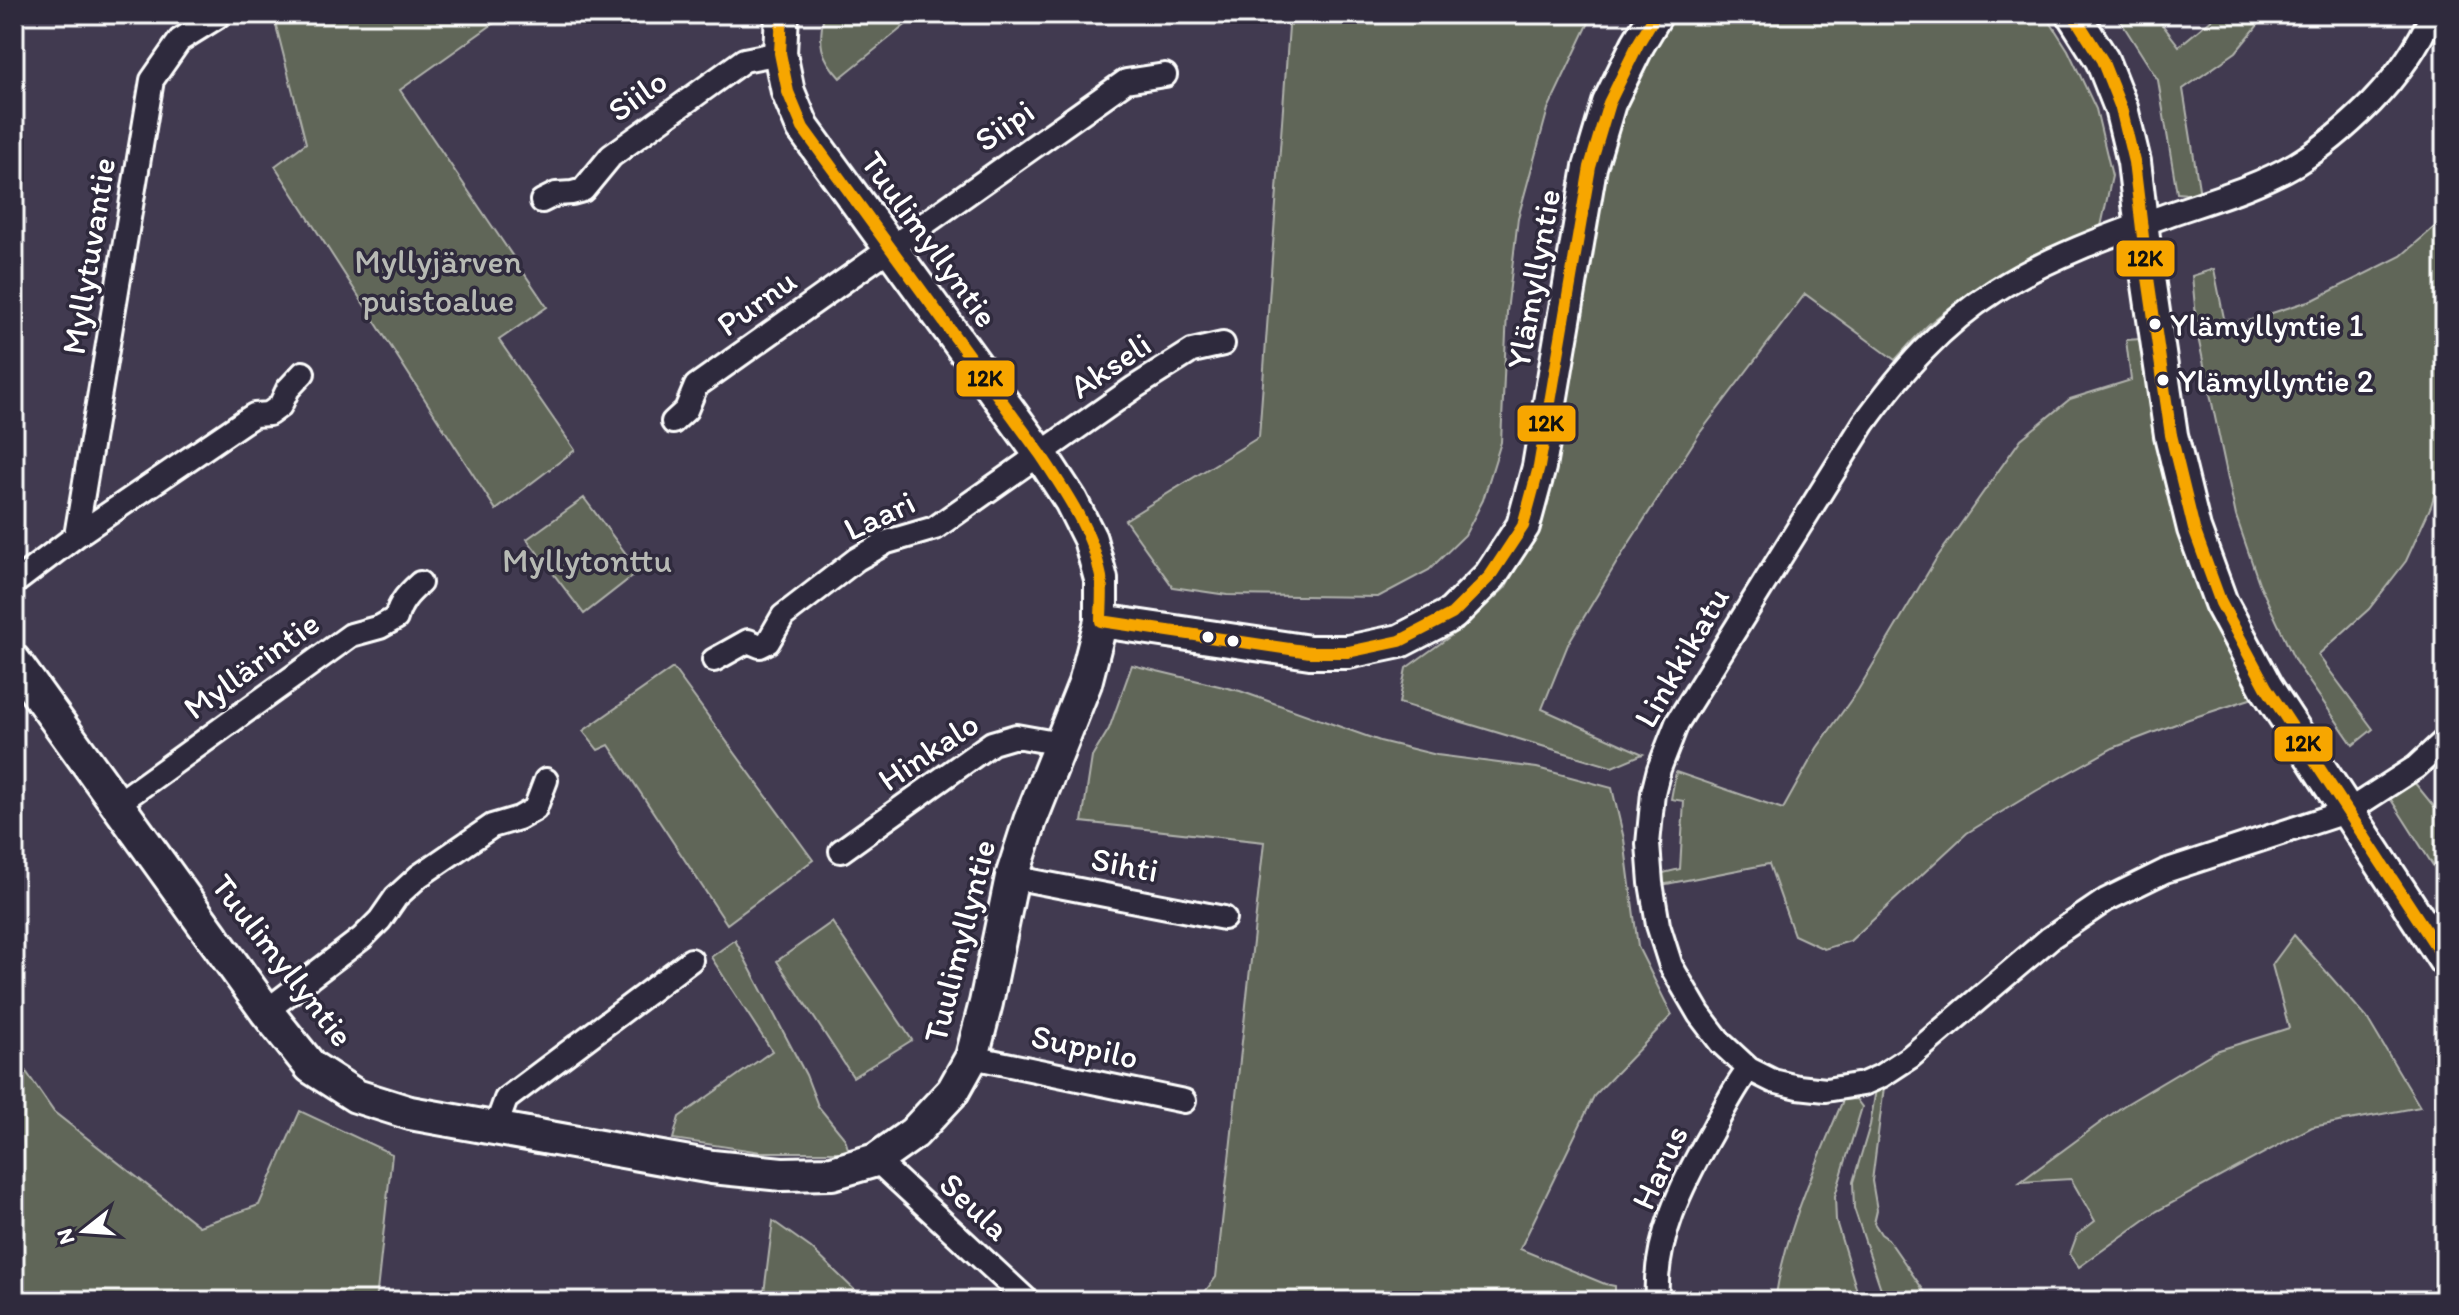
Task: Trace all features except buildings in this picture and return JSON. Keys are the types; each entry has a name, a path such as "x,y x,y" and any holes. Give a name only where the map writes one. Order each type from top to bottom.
{"street":[{"name":"Tuulimyllyntie","path":"14,661 266,1011 311,1067 356,1096 410,1113 495,1129 712,1167 782,1174 832,1173 876,1160 914,1133 953,1091 972,1057 1012,877 1030,821 1085,683 1101,621 1101,579 1090,539 1071,501 1041,455 803,128 788,92 780,53 782,14"},
{"name":"Ylämyllyntie","path":"1101,621 1310,652 1348,652 1400,641 1452,614 1490,576 1523,526 1539,467 1590,167 1605,115 1632,55 1656,14"},
{"path":"2073,14 2102,60 2121,108 2134,162 2171,435 2194,529 2221,603 2266,687 2445,960"},
{"name":"Linkkikatu","path":"2432,14 2426,29 2391,83 2347,128 2296,164 2251,186 2046,263 1995,291 1946,327 1898,376 1864,423 1677,723 1655,784 1648,844 1649,874 1658,925 1671,966 1699,1014 1721,1043 1749,1069 1773,1081 1798,1087 1826,1090 1863,1084 1910,1057 2050,938 2106,900 2165,871 2348,811 2416,767 2445,740"},
{"name":"Myllytuvantie","path":"76,536 152,80 180,40 217,17"},
{"name":"Siilo","path":"542,201 556,194 583,190 611,156 744,60 780,53"},
{"name":"Siipi","path":"890,248 1126,81 1165,75"},
{"name":"Purnu","path":"673,422 686,410 696,386 890,248"},
{"name":"Akseli","path":"1041,455 1135,387 1192,351 1223,344"},
{"path":"14,583 76,536 254,415 269,414 280,406 288,389 303,373"},
{"name":"Laari","path":"714,660 748,641 760,646 768,642 783,616 857,559 887,542 935,528 1041,455"},
{"name":"Myllärintie","path":"117,804 351,635 380,627 396,618 404,598 420,583"},
{"name":"Hinkalo","path":"841,851 992,743 1016,736 1061,744"},
{"path":"266,1011 362,938 396,897 419,876 492,826 519,818 535,809 546,780"},
{"name":"Sihti","path":"1012,877 1224,918"},
{"path":"495,1129 506,1099 691,960"},
{"name":"Suppilo","path":"972,1057 1184,1101"},
{"name":"Harus","path":"1657,1301 1656,1280 1671,1216 1700,1150 1737,1084 1749,1069"},
{"name":"Seula","path":"876,1160 1028,1301"}],"green space":[{"name":"Myllyjärven puistoalue","path":"273,14 507,14 400,90 547,307 499,340 575,450 496,510 275,166 306,143"},
{"path":"824,14 919,14 840,78 822,49"},
{"path":"1281,14 1593,14 1548,109 1518,218 1507,312 1501,442 1483,500 1465,535 1429,570 1378,597 1227,595 1173,587 1125,520 1259,437 1289,26"},
{"path":"1673,14 2045,14 2068,50 2096,109 2112,176 2100,231 2056,248 1973,291 1930,324 1895,360 1805,294 1699,434 1569,642 1542,709 1643,754 1612,767 1399,703 1406,668 1466,625 1505,588 1538,530 1605,168 1624,102 1653,42"},
{"path":"2116,14 2154,14 2179,46 2218,14 2267,14 2236,52 2183,89 2200,195 2177,193 2158,80"},
{"path":"2445,218 2445,459 2431,506 2406,561 2369,609 2318,655 2373,729 2353,745 2295,661 2259,583 2236,516 2198,337 2192,276 2214,269 2226,328 2315,299 2401,256"},
{"path":"2141,339 2256,697 2113,748 2036,791 1967,833 1850,941 1824,949 1794,935 1769,864 1661,885 1659,874 1680,869 1684,801 1671,799 1676,772 1783,809 1817,748 1858,690 1936,559 2021,439 2070,399 2131,380 2126,340"},
{"name":"Myllytonttu","path":"584,498 639,571 584,614 527,539"},
{"path":"1132,665 1240,691 1380,741 1437,755 1537,768 1612,788 1624,839 1638,947 1672,1015 1594,1096 1520,1249 1615,1286 1615,1301 1198,1301 1216,1277 1264,842 1082,822 1092,757 1109,729"},
{"path":"673,668 813,860 727,924 609,745 598,750 583,731"},
{"path":"2414,782 2445,820 2445,884 2390,798"},
{"path":"832,922 912,1040 853,1077 777,961"},
{"path":"2294,935 2367,1018 2420,1107 2312,1127 2157,1211 2079,1267 2070,1254 2077,1235 2095,1221 2071,1179 2020,1182 2123,1106 2216,1051 2289,1028 2272,965"},
{"path":"735,940 806,1075 818,1106 845,1139 849,1152 761,1152 673,1139 679,1117 772,1051 711,957"},
{"path":"14,1054 54,1112 199,1226 259,1205 300,1111 392,1154 376,1301 14,1301"},
{"path":"1884,1087 1872,1181 1877,1210 1874,1223 1931,1301 1885,1301 1854,1208 1853,1182 1870,1125 1876,1089"},
{"path":"1856,1099 1862,1107 1835,1196 1836,1221 1860,1301 1775,1301 1786,1249 1812,1174 1843,1100"},
{"path":"773,1221 811,1248 866,1301 763,1301"}],"transit line":[{"name":"12K","path":"782,14 780,53 788,92 803,128 1069,498 1097,560 1102,583 1101,621 1310,652 1348,652 1400,641 1452,614 1490,576 1523,526 1539,467 1590,167 1609,103 1656,14"},
{"name":"12K","path":"2073,14 2102,60 2121,108 2134,162 2171,435 2194,529 2221,603 2266,687 2445,960"}],"place":[{"name":"Ylämyllyntie 1","path":"2155,324"},
{"name":"Ylämyllyntie 2","path":"2163,380"}]}
